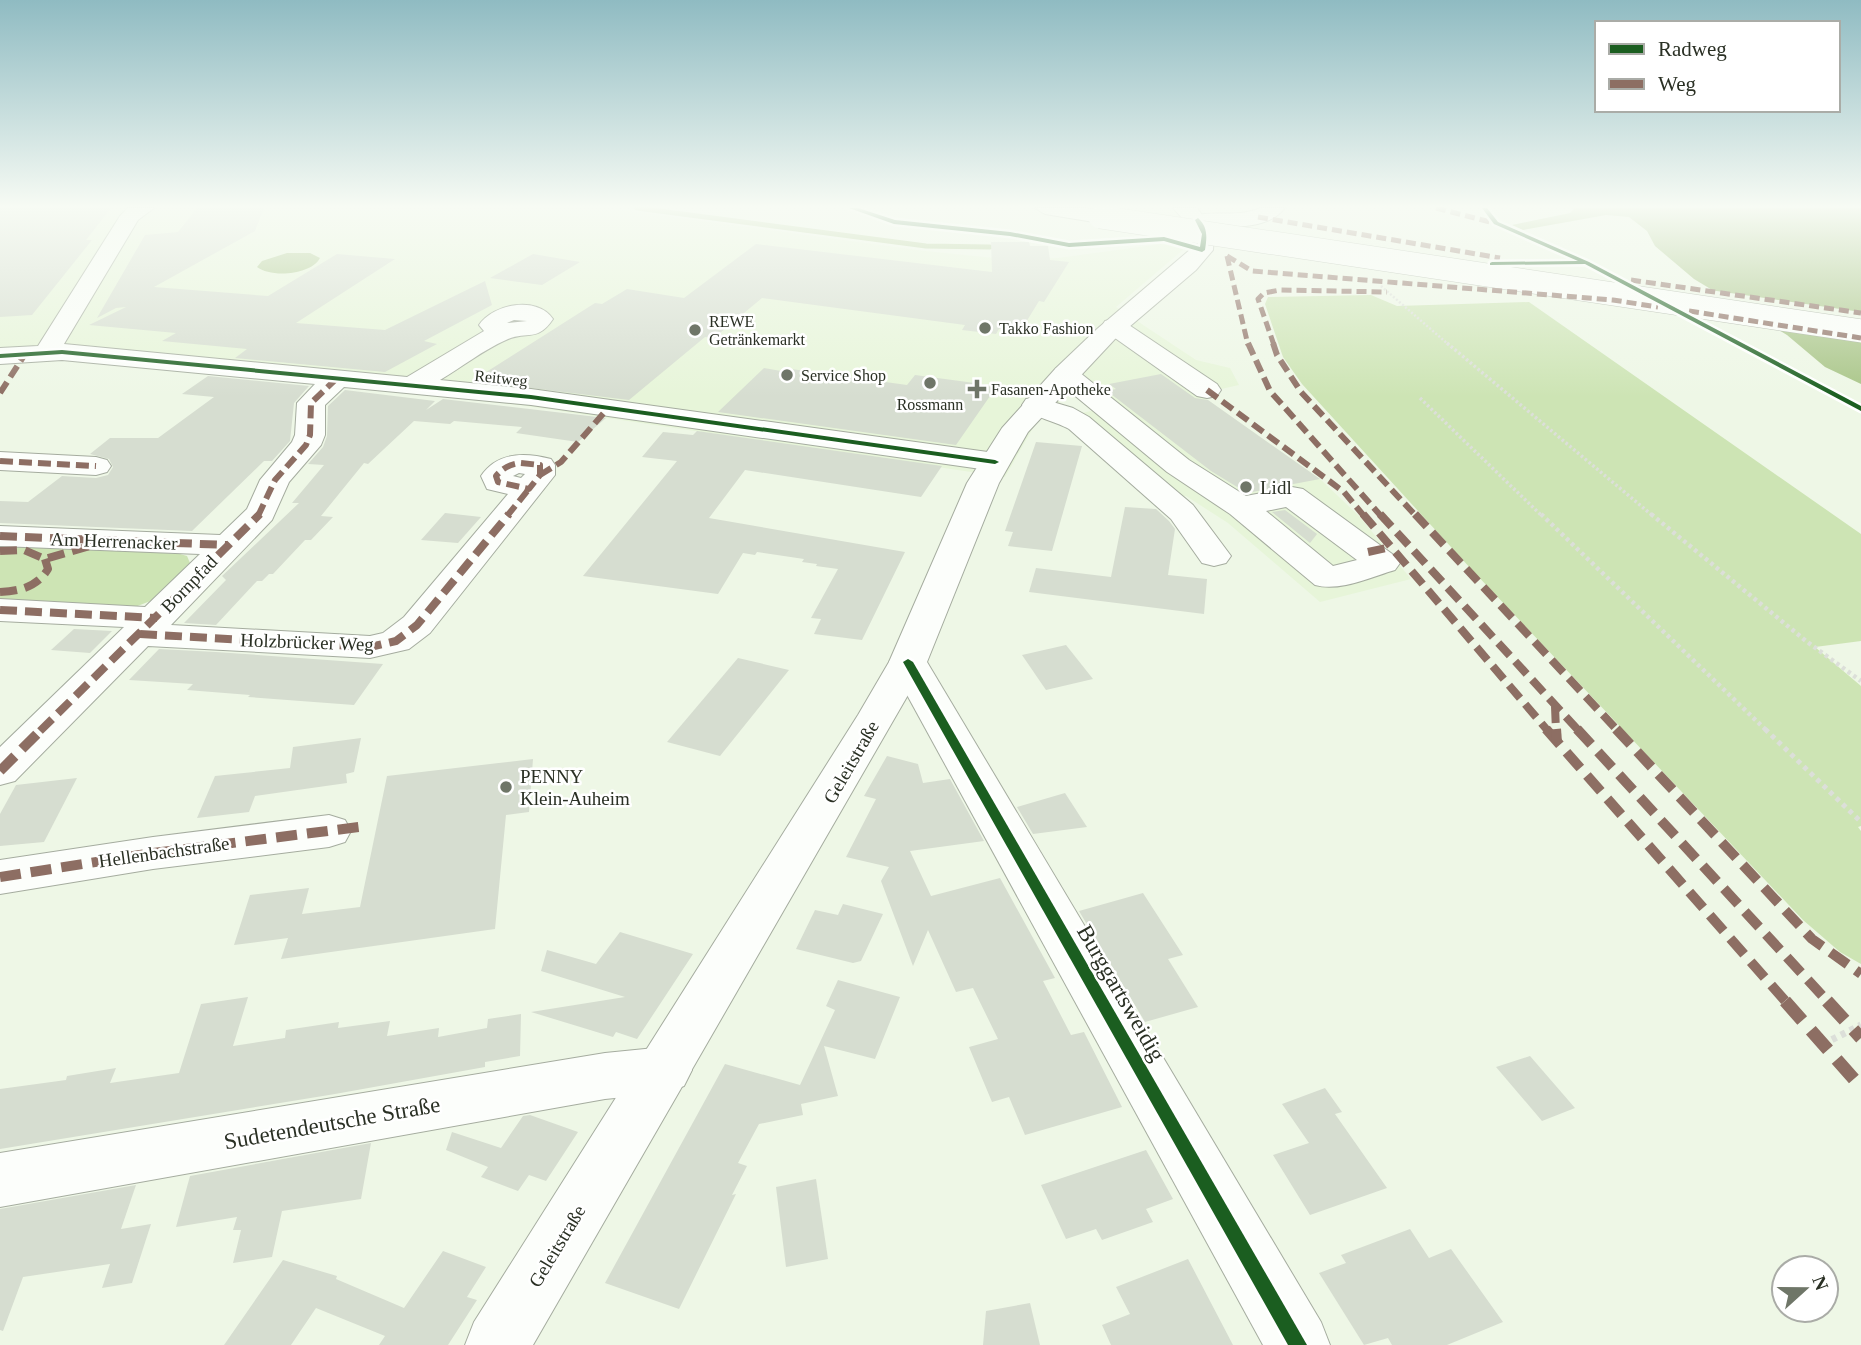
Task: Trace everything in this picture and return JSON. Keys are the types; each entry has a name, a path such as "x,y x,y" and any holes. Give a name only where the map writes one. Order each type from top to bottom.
{"main road":[{"path":"47,352 97,271"},
{"name":"Geleitstraße","path":"497,1345 839,782 908,662 967,516 1016,428 1110,330 1181,271"},
{"path":"1480,271 1861,331"},
{"path":"1518,271 1861,320"},
{"path":"1110,330 1163,376"},
{"path":"1110,330 1207,390"},
{"name":"Reitweg","path":"413,385 503,331"},
{"name":"Reitweg","path":"0,356 47,352 339,377 620,409 995,462"},
{"path":"1065,374 1178,466 1241,507"},
{"name":"Bornpfad","path":"0,771 261,513 275,480 306,445 310,435 311,403 339,377"},
{"path":"1036,405 1063,414 1079,423 1182,512 1214,556"},
{"path":"0,461 96,466"},
{"name":"Holzbrücker Weg","path":"0,610 359,648 396,641 417,625 529,489"},
{"name":"Am Herrenacker","path":"0,536 227,545"},
{"name":"Burggartsweidig","path":"908,662 1298,1345"},
{"name":"Hellenbachstraße","path":"0,877 153,853 329,831"},
{"name":"Sudetendeutsche Straße","path":"0,1180 605,1076 665,1070"}],"path":[{"path":"1374,281 1536,419 1806,641 1861,681"},
{"path":"1420,398 1859,820"},
{"path":"1822,1044 1861,1025"}],"shaded area":[{"path":"0,271 1158,271 1116,307 1196,360 1230,368 1239,385 1199,394 1320,479 1359,516 1411,579 1320,602 1228,523 1186,496 1182,497 1082,413 1095,410 1074,392 1038,419 1005,477 520,405 81,358 0,360"},
{"path":"265,271 301,271 290,273"},
{"path":"1684,271 1861,271 1861,384 1825,367 1787,335"},
{"path":"1371,295 1397,306 1529,302 1861,534 1861,641 1815,647 1861,686 1861,826 1858,827 1861,831 1861,964 1840,952 1803,920 1472,570 1302,384 1283,357 1265,304 1268,297"},
{"path":"0,544 180,554 187,556 190,563 153,600 135,607 0,601"}],"pier":[{"path":"1703,289 1861,312 1861,339 1741,312"}],"building":[{"path":"0,271 67,271 32,315 0,317"},
{"path":"124,271 183,271 154,287 268,296 309,271 377,271 296,323 385,330 485,281 492,305 424,341 437,344 385,372 235,358 247,349 162,341 176,333 89,325 126,307 116,308 97,318"},
{"path":"503,271 566,271 542,285 490,278"},
{"path":"720,271 1064,271 1044,302 1039,301 1020,332 999,329 996,334 962,330 965,325 762,298 714,338 705,337 629,400 472,381 595,303 602,304 627,289 684,298"},
{"path":"764,368 781,371 784,368 907,385 915,375 997,386 956,445 718,412"},
{"path":"1161,374 1195,398 1208,400 1320,479 1247,493 1211,471 1107,391 1116,389 1109,384"},
{"path":"208,376 309,386 294,403 290,441 272,461 264,461 192,531 0,523 0,501 28,502 62,476 96,478 108,475 113,467 109,459 90,454 110,438 158,438 214,397 182,394"},
{"path":"345,390 435,401 426,410 443,399 606,418 578,442 516,433 522,427 454,421 450,424 414,421 368,464 364,463 321,516 333,517 311,540 305,540 273,574 257,581 216,625 184,623 226,580 222,576 299,503 292,503 324,465 308,464 323,447 327,436 328,406"},
{"path":"697,431 942,466 921,497 745,470 709,518 905,552 862,640 814,634 821,619 811,618 838,569 802,562 804,559 757,552 755,555 743,553 718,594 583,576 677,461 642,457 663,432 693,435"},
{"path":"1036,442 1082,446 1052,551 1008,546 1013,532 1005,531"},
{"path":"1125,507 1156,509 1175,529 1168,575 1207,579 1204,614 1029,592 1036,568 1111,577"},
{"path":"1285,510 1317,534 1310,543 1272,512"},
{"path":"445,513 481,517 458,543 421,540"},
{"path":"74,629 112,631 90,653 51,650"},
{"path":"1066,645 1093,679 1046,690 1022,655"},
{"path":"159,649 383,664 354,705 248,697 250,695 187,690 193,684 129,680"},
{"path":"738,658 789,670 720,756 667,742"},
{"path":"361,738 354,772 346,774 347,783 255,796 249,812 197,818 215,776 290,768 293,747"},
{"path":"887,756 918,764 923,783 950,779 984,841 910,851 931,896 1000,878 1055,978 1043,981 1071,1035 1084,1032 1122,1107 1025,1135 1009,1097 992,1102 969,1047 998,1039 973,988 956,992 928,930 913,966 881,881 889,867 846,857 876,799 864,796"},
{"path":"533,759 529,812 506,815 495,929 281,959 288,938 234,945 250,895 309,888 302,914 360,907 387,776"},
{"path":"77,778 44,842 0,846 0,814 16,785"},
{"path":"1065,793 1087,827 1033,834 1017,807"},
{"path":"1143,893 1183,955 1168,959 1198,1007 1145,1022 1079,911"},
{"path":"843,904 883,914 861,961 853,963 796,949 815,910 838,915"},
{"path":"620,932 693,954 637,1039 616,1032 613,1037 531,1012 625,997 541,971 547,950 596,964"},
{"path":"838,980 900,997 875,1059 824,1046 838,1096 801,1104 803,1115 759,1124 738,1163 747,1166 732,1195 736,1194 679,1309 605,1283 725,1064 800,1085 835,1010 826,1006"},
{"path":"248,997 233,1046 285,1038 286,1030 339,1022 338,1028 390,1021 387,1036 439,1028 438,1037 487,1028 488,1019 521,1014 520,1056 485,1062 485,1067 335,1094 0,1149 0,1089 66,1080 67,1076 116,1068 110,1083 179,1073 201,1004"},
{"path":"1530,1056 1575,1108 1542,1121 1496,1067"},
{"path":"1325,1088 1342,1112 1335,1114 1387,1188 1310,1215 1273,1155 1309,1143 1282,1104"},
{"path":"530,1115 578,1132 546,1181 529,1175 518,1191 481,1177 488,1167 446,1150 452,1132 501,1148 523,1116"},
{"path":"371,1143 361,1199 282,1211 272,1257 233,1263 241,1230 233,1230 237,1217 176,1227 190,1176"},
{"path":"1146,1150 1173,1199 1146,1209 1153,1222 1102,1240 1096,1229 1066,1239 1041,1185"},
{"path":"816,1179 828,1259 786,1267 776,1187"},
{"path":"136,1185 121,1229 151,1224 132,1283 102,1288 110,1264 23,1277 3,1331 0,1330 0,1209"},
{"path":"1410,1229 1429,1258 1451,1249 1503,1322 1447,1345 1392,1345 1388,1338 1364,1345 1319,1273 1346,1263 1341,1255"},
{"path":"443,1251 486,1267 467,1297 477,1300 448,1345 379,1345 385,1336 316,1308 291,1345 224,1345 283,1260 337,1276 336,1279 404,1308"},
{"path":"1188,1259 1233,1345 1111,1345 1102,1325 1130,1314 1116,1287"},
{"path":"1030,1303 1040,1345 983,1345 986,1311"}],"marked path":[{"path":"1231,271 1250,352 1270,391 1404,541 1861,1038"},
{"path":"1251,271 1613,300 1658,307"},
{"path":"1631,280 1861,313"},
{"path":"1387,292 1280,290 1264,293 1258,299 1277,355 1301,392 1812,939 1861,974"},
{"path":"1689,311 1861,338"},
{"path":"0,393 25,354"},
{"path":"0,771 261,513 275,480 306,445 310,435 311,403 336,379"},
{"path":"1207,390 1344,492 1557,742 1861,1087"},
{"path":"540,475 561,462 609,407"},
{"path":"0,461 96,466"},
{"path":"140,634 370,647 396,641 417,625 529,489 540,475 540,465 510,465 496,476 498,482 529,489"},
{"path":"0,536 227,545"},
{"path":"0,551 24,550 45,559 97,544"},
{"path":"1368,552 1391,547"},
{"path":"0,592 34,584 48,569 45,559"},
{"path":"0,610 157,618"},
{"path":"1555,706 1557,742"},
{"path":"0,877 153,853 367,826"}],"cycle path":[{"path":"1602,271 1861,409"},
{"path":"0,356 62,352 531,397 995,462"},
{"path":"908,662 1298,1345"}],"place":[{"name":"Takko Fashion","path":"985,328"},
{"name":"REWE Getränkemarkt","path":"695,330"},
{"name":"Service Shop","path":"787,375"},
{"name":"Rossmann","path":"930,383"},
{"name":"Fasanen-Apotheke","path":"977,389"},
{"name":"Lidl","path":"1246,487"},
{"name":"PENNY Klein-Auheim","path":"506,787"}]}
